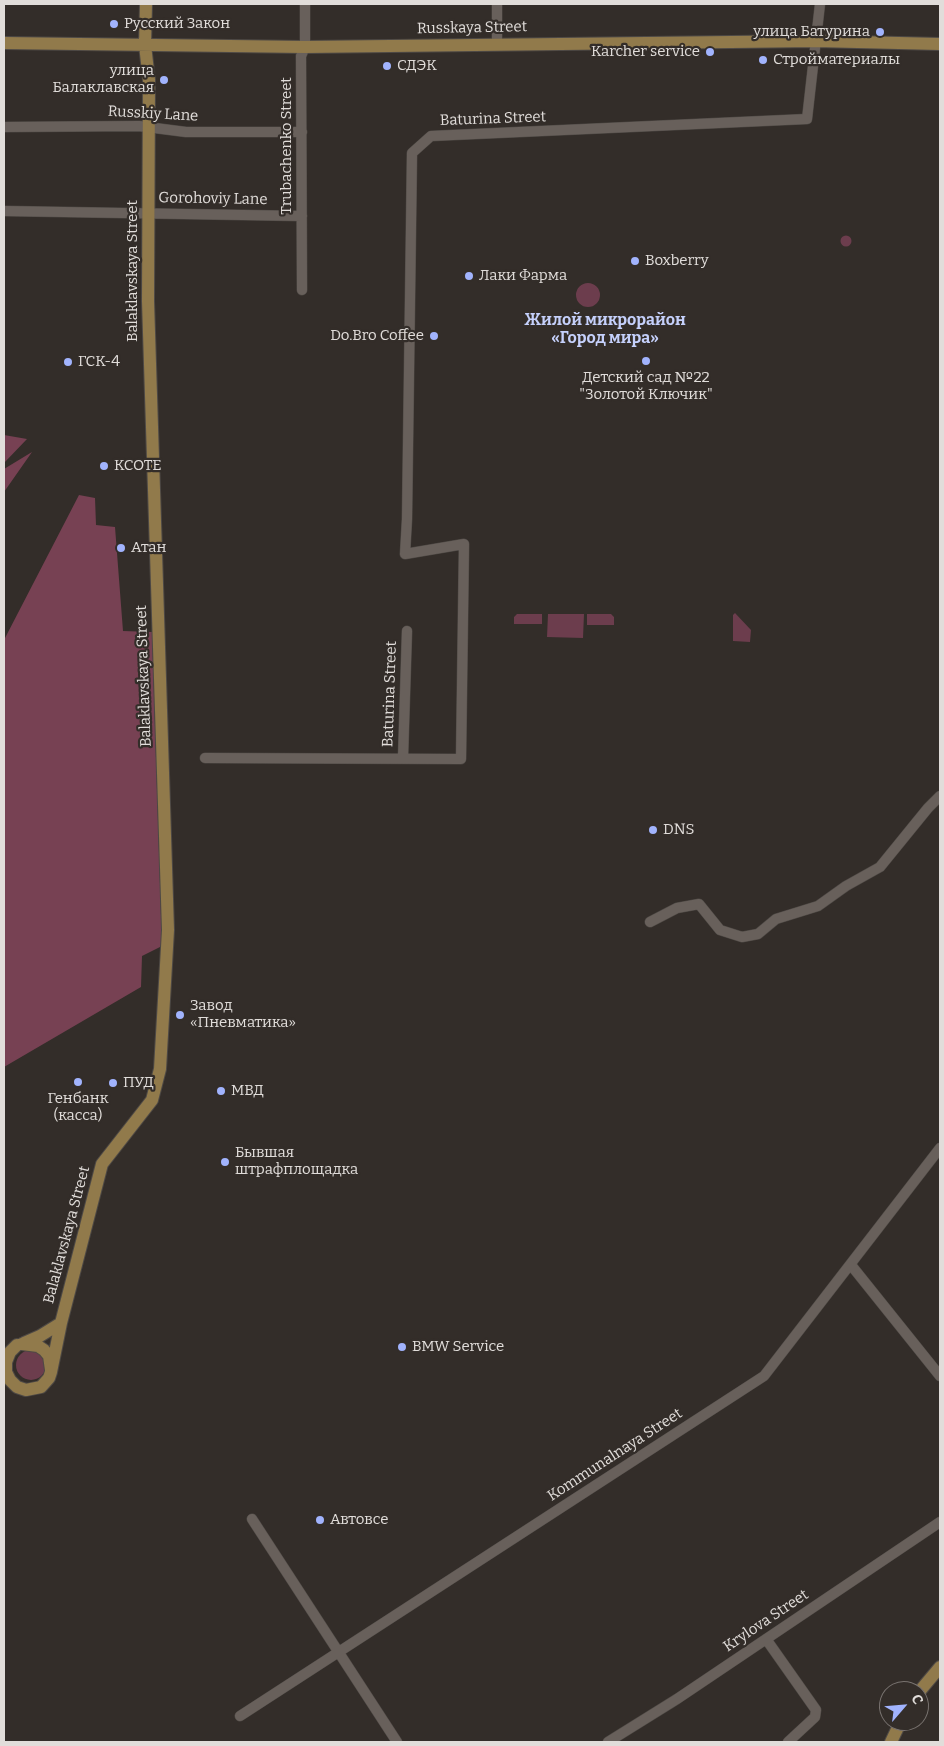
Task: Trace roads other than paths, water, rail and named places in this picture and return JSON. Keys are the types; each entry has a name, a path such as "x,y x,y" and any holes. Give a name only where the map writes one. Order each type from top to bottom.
{"main road":[{"name":"Balaklavskaya Street","path":"51,1372 61,1323 102,1164 152,1100 160,1069 168,921 154,521 148,213 149,78 145,45 146,4"},
{"name":"Russkaya Street","path":"4,42 305,47 497,43 816,41 940,44"},
{"name":"Balaklavskaya Street","path":"20,1344 40,1336 61,1323"},
{"path":"4,1391 9,1383 7,1357 20,1344 38,1346 49,1356 50,1378 41,1387 30,1390 9,1383"},
{"path":"928,1681 940,1667"}],"street":[{"name":"Trubachenko Street","path":"302,290 301,56 305,47 305,4"},
{"path":"497,4 497,43"},
{"name":"Baturina Street","path":"407,630 403,758 461,759 464,544 405,554 412,153 431,136 807,119 820,4"},
{"name":"Russkiy Lane","path":"4,127 148,127 186,132 302,132"},
{"name":"Gorohoviy Lane","path":"4,211 302,216"},
{"path":"205,758 403,758"},
{"path":"650,922 676,908 699,904 720,930 742,937 758,934 776,919 818,906 846,886 880,868 928,808 940,796"},
{"name":"Kommunalnaya Street","path":"240,1716 340,1653 764,1376 940,1148"},
{"path":"851,1265 940,1376"},
{"path":"252,1519 397,1742"},
{"name":"Krylova Street","path":"608,1742 940,1522"},
{"path":"766,1639 816,1710 815,1717 788,1742"}],"place":[{"name":"Русский Закон","path":"114,24"},
{"name":"улица Батурина","path":"880,32"},
{"name":"Karcher service","path":"710,52"},
{"name":"Стройматериалы","path":"763,60"},
{"name":"СДЭК","path":"387,66"},
{"name":"улица Балаклавская","path":"164,80"},
{"name":"Boxberry","path":"635,261"},
{"name":"Лаки Фарма","path":"469,276"},
{"name":"Do.Bro Coffee","path":"434,336"},
{"name":"Детский сад №22 \"Золотой Ключик\"","path":"646,361"},
{"name":"ГСК-4","path":"68,362"},
{"name":"KCOTE","path":"104,466"},
{"name":"Атан","path":"121,548"},
{"name":"DNS","path":"653,830"},
{"name":"Завод «Пневматика»","path":"180,1015"},
{"name":"Генбанк (касса)","path":"78,1082"},
{"name":"ПУД","path":"113,1083"},
{"name":"МВД","path":"221,1091"},
{"name":"Бывшая штрафплощадка","path":"225,1162"},
{"name":"BMW Service","path":"402,1347"},
{"name":"Автовсе","path":"320,1520"}],"district":[{"name":"Жилой микрорайон «Город мира»","path":"605,330"}]}
